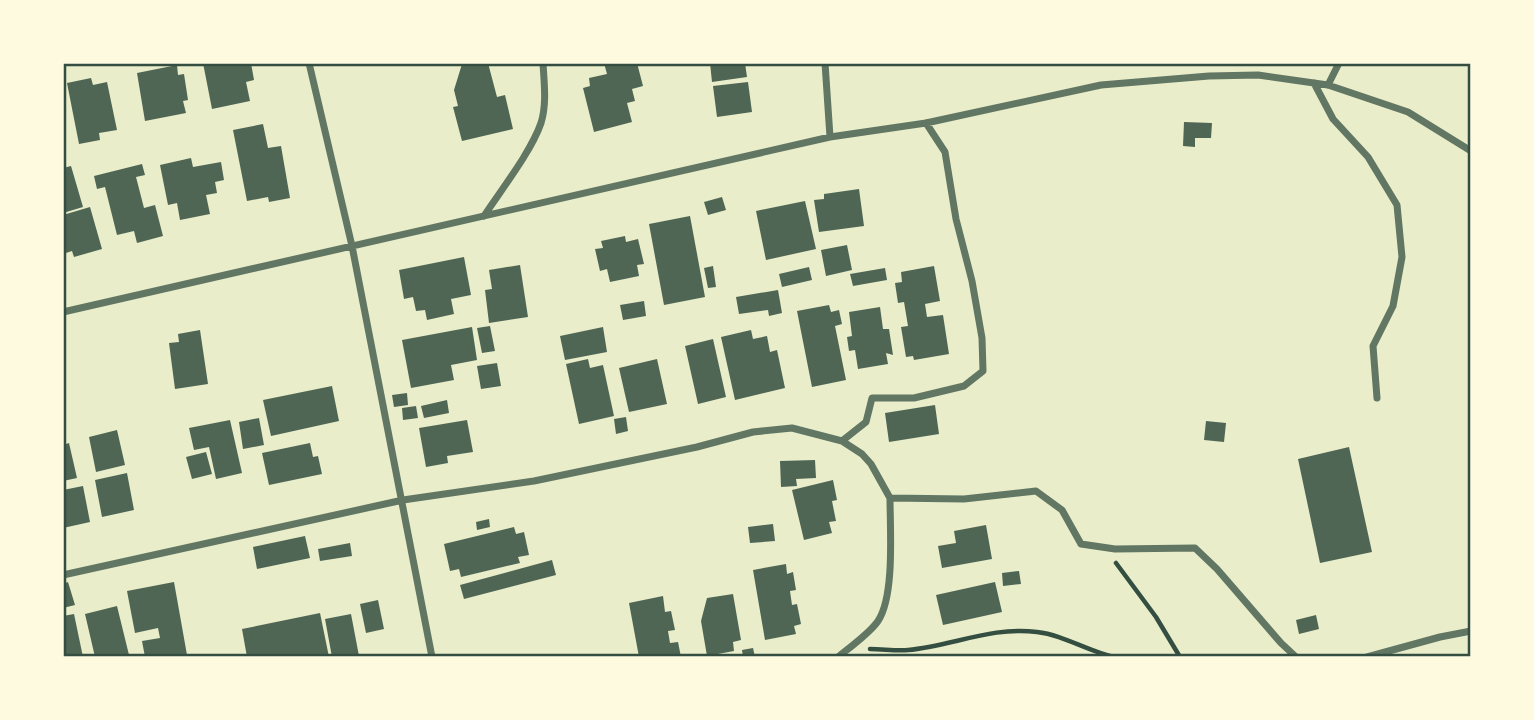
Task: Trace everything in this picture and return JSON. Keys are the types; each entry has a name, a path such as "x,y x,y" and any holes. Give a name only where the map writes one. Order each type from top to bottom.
{"street":[{"path":"309,63 352,246 432,657"},
{"path":"484,216 532,142 541,123 545,93 543,63"},
{"path":"825,63 830,137"},
{"path":"1328,85 1339,63"},
{"path":"63,312 830,137 926,123 1101,85 1209,76 1258,75 1328,85 1408,112 1471,151"},
{"path":"1314,83 1334,119 1368,158 1397,205 1402,257 1393,306 1373,346 1377,398"},
{"path":"842,441 866,422 872,398 914,398 964,386 983,371 982,338 972,281 956,219 945,152 926,123"},
{"path":"63,575 403,500 534,481 697,447 753,432 801,429 842,441 871,464 890,498 890,572 888,589 878,621 838,657"},
{"path":"890,498 964,499 1037,491 1062,510 1081,544 1101,548 1195,548 1217,569 1281,643 1297,657"},
{"path":"1367,657 1471,631"}],"path":[{"path":"1101,548 1143,598 1180,657"},
{"path":"848,649 907,650 966,636 1013,631 1037,632 1064,638 1114,657"}],"building":[{"path":"203,63 251,63 254,80 246,82 250,101 212,109"},
{"path":"488,63 497,97 505,95 513,129 462,141 453,107 458,106 454,90 462,64"},
{"path":"604,63 637,63 643,86 632,89 635,101 627,103 632,122 594,132 583,88 590,86 589,78 607,74"},
{"path":"710,63 745,63 747,77 712,82"},
{"path":"177,65 178,75 184,74 188,100 183,101 186,113 145,121 137,73"},
{"path":"91,78 93,85 107,82 117,130 99,133 100,140 79,144 67,83"},
{"path":"748,82 752,112 717,117 713,86"},
{"path":"1184,122 1212,123 1211,138 1195,138 1195,147 1183,146"},
{"path":"263,124 268,148 281,146 290,198 269,202 268,197 247,201 233,130"},
{"path":"191,158 193,167 221,162 224,180 215,182 217,193 206,195 210,214 180,220 177,203 168,205 160,165"},
{"path":"142,164 145,175 136,177 144,208 155,205 163,236 137,243 134,231 117,235 105,187 97,189 94,176"},
{"path":"71,166 83,207 63,213 63,168"},
{"path":"859,189 864,226 819,232 814,200 824,199 824,194"},
{"path":"722,197 726,210 708,215 704,202"},
{"path":"805,201 816,249 766,260 756,211"},
{"path":"90,207 102,249 74,257 72,251 63,254 63,215"},
{"path":"690,216 705,297 664,305 649,224"},
{"path":"625,236 626,242 638,239 644,264 637,265 639,276 610,282 607,269 600,271 595,249 603,248 601,241"},
{"path":"847,245 852,270 826,276 821,250"},
{"path":"464,257 471,295 451,299 454,314 427,320 425,310 416,311 413,297 404,299 399,270"},
{"path":"520,265 528,317 489,323 485,290 492,289 489,270"},
{"path":"713,266 716,287 708,288 704,268"},
{"path":"934,266 940,301 925,304 927,317 943,315 949,354 914,360 913,356 906,357 901,327 908,326 904,302 898,303 895,283 902,282 901,272"},
{"path":"809,267 812,280 782,287 779,274"},
{"path":"885,268 887,280 853,286 850,274"},
{"path":"778,290 782,313 769,316 768,310 739,314 736,297"},
{"path":"644,301 646,316 623,320 620,305"},
{"path":"829,305 831,312 839,310 842,324 835,326 846,380 812,387 797,311"},
{"path":"880,307 883,329 889,329 893,355 886,353 888,364 858,369 855,350 849,351 847,337 852,336 849,312"},
{"path":"490,326 495,351 482,353 477,328"},
{"path":"472,327 477,360 451,365 454,380 411,388 402,340"},
{"path":"603,327 607,352 565,360 560,336"},
{"path":"200,330 208,384 175,389 169,343 179,342 178,334"},
{"path":"751,330 753,339 767,336 770,352 777,350 785,388 735,400 721,337"},
{"path":"713,339 726,397 698,404 685,346"},
{"path":"588,359 590,368 603,365 614,416 579,424 566,364"},
{"path":"657,359 667,404 629,412 619,368"},
{"path":"497,363 501,386 481,389 477,366"},
{"path":"332,386 339,421 271,436 263,400"},
{"path":"407,393 408,405 394,407 392,395"},
{"path":"447,400 449,413 424,418 421,406"},
{"path":"935,405 939,434 889,442 885,413"},
{"path":"416,406 418,418 403,420 402,408"},
{"path":"626,417 628,431 616,434 614,419"},
{"path":"259,418 264,445 243,449 239,422"},
{"path":"230,420 242,473 216,479 209,447 194,450 189,428"},
{"path":"467,420 473,452 447,456 448,463 426,467 419,428"},
{"path":"1206,421 1226,423 1224,442 1204,440"},
{"path":"117,430 125,465 96,472 89,437"},
{"path":"69,443 77,478 63,481 63,445"},
{"path":"310,443 313,457 318,456 322,474 269,485 262,453"},
{"path":"1349,447 1372,552 1320,563 1298,459"},
{"path":"206,452 212,474 192,479 186,457"},
{"path":"815,460 816,478 796,479 797,486 781,487 780,461"},
{"path":"127,473 134,510 102,517 95,480"},
{"path":"833,480 837,500 832,501 836,521 829,522 832,533 804,540 792,490"},
{"path":"83,486 90,522 63,528 63,490"},
{"path":"489,519 490,527 477,530 476,522"},
{"path":"773,524 775,541 750,543 748,527"},
{"path":"986,525 992,559 942,568 938,546 956,543 954,531"},
{"path":"514,527 516,534 524,532 529,555 518,557 520,563 461,577 459,569 450,571 444,544"},
{"path":"305,536 310,558 257,569 253,547"},
{"path":"350,543 352,556 320,561 318,549"},
{"path":"552,560 556,575 464,599 460,585"},
{"path":"786,564 787,574 793,572 796,590 790,591 792,605 797,604 801,624 794,626 796,634 765,640 753,570"},
{"path":"1019,571 1021,584 1003,586 1002,573"},
{"path":"68,582 75,605 63,608 63,584"},
{"path":"174,582 187,655 145,657 142,641 160,638 158,628 135,633 127,591"},
{"path":"995,582 1002,612 943,625 936,595"},
{"path":"733,594 741,640 733,642 734,651 707,656 701,621 707,598"},
{"path":"663,596 665,612 671,611 675,630 668,631 670,643 678,642 681,657 639,657 629,603"},
{"path":"378,600 384,629 366,633 360,604"},
{"path":"117,606 129,655 95,657 85,614"},
{"path":"320,613 329,657 247,657 242,629"},
{"path":"74,614 83,657 63,657 63,616"},
{"path":"351,614 359,656 332,657 325,619"},
{"path":"1316,615 1319,629 1299,634 1296,620"},
{"path":"753,648 755,657 743,657 742,650"}]}
